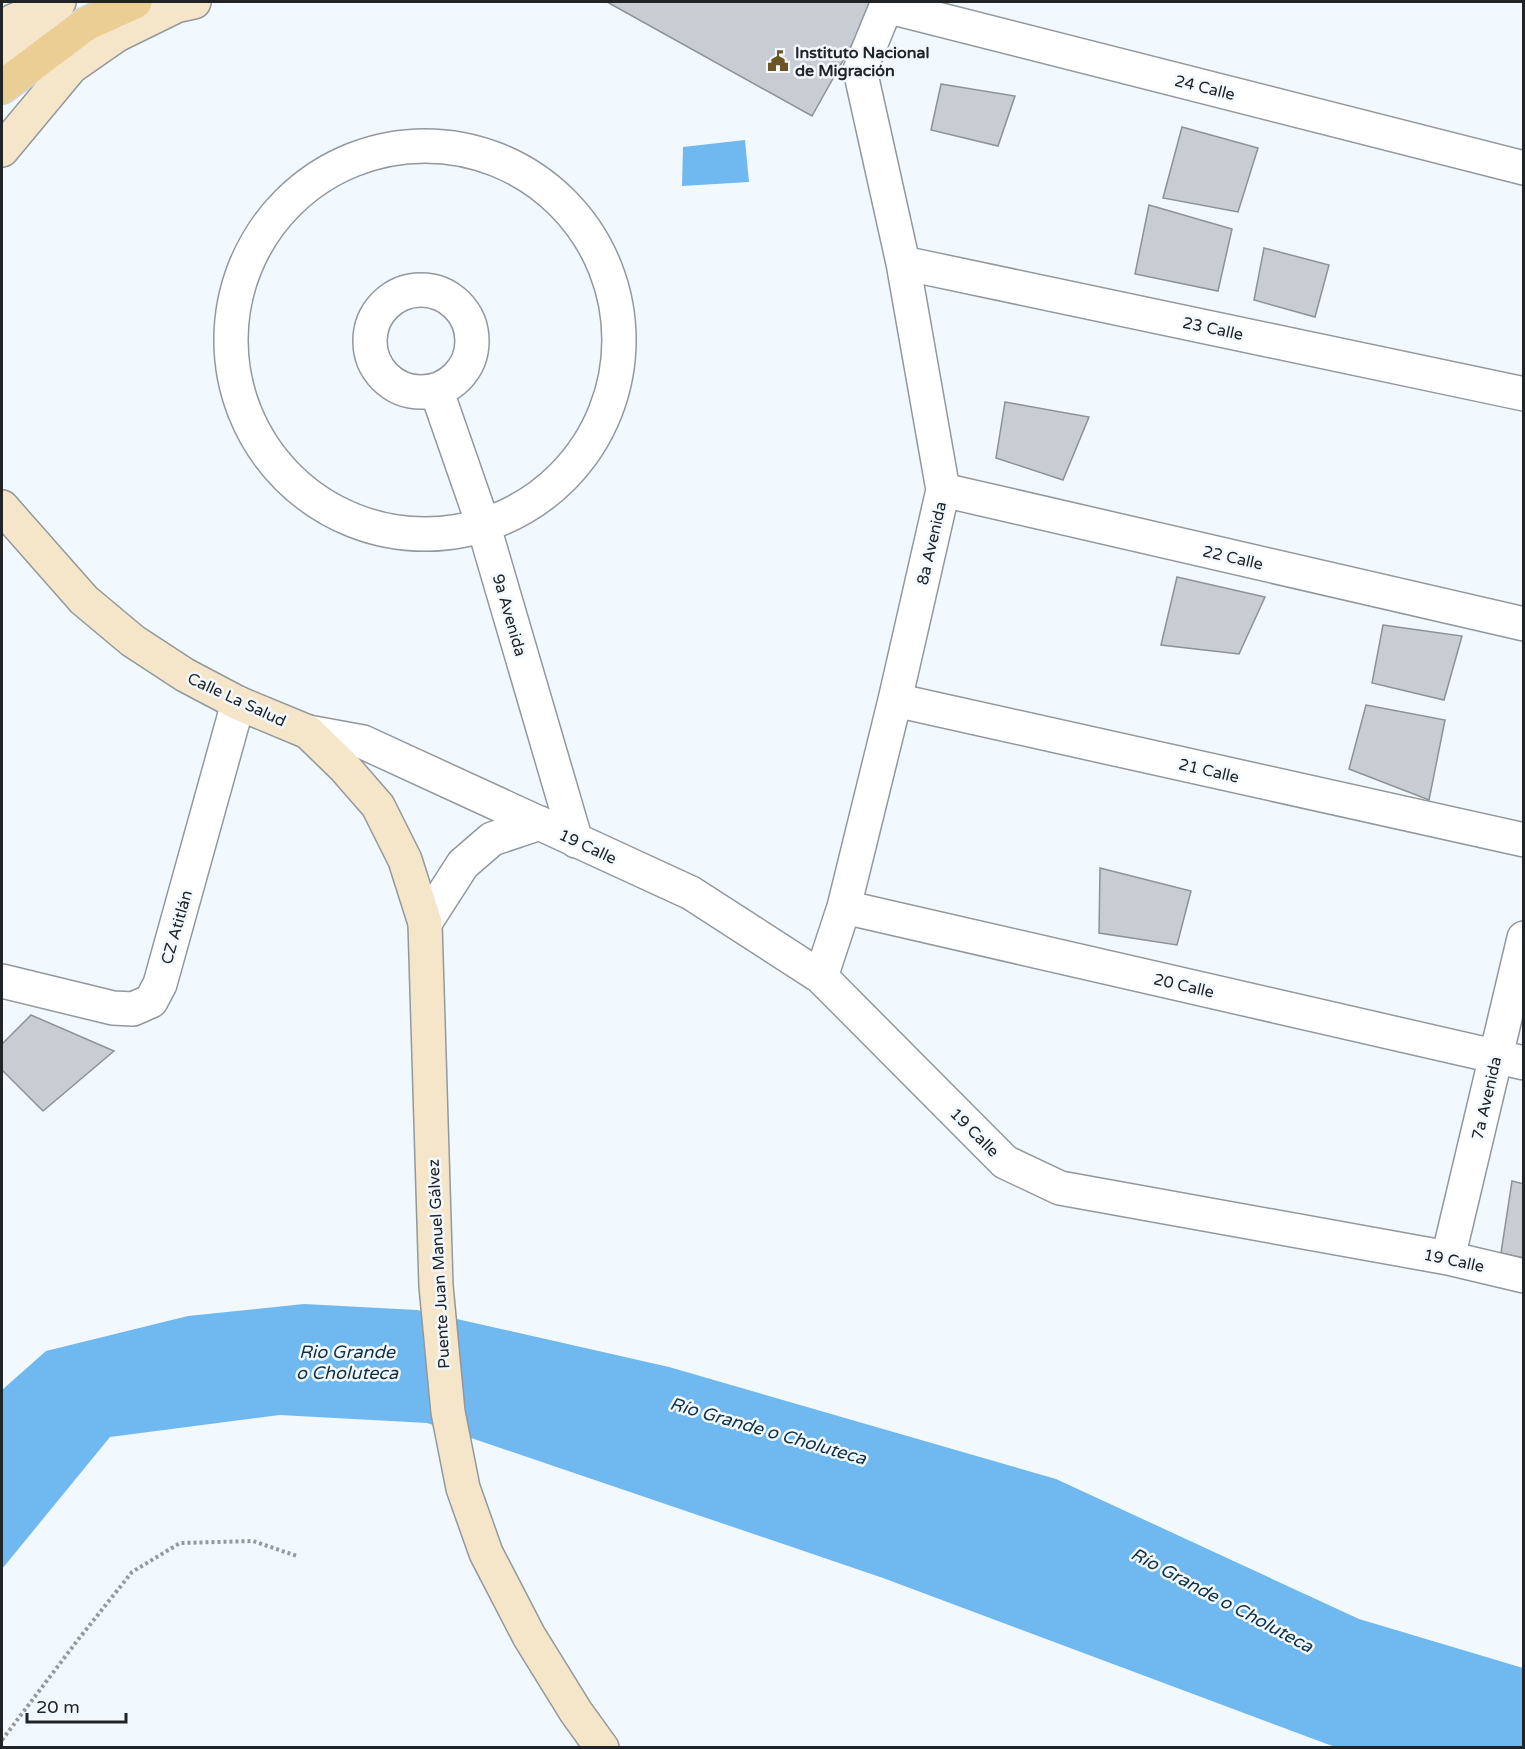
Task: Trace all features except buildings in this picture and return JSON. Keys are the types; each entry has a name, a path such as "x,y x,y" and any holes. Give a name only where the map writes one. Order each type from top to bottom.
{"main road":[{"path":"2,29 14,21 59,2"},
{"path":"2,58 135,2"},
{"path":"2,150 71,67 117,35 176,6 194,2"},
{"path":"2,87 86,24"},
{"path":"2,119 38,75 86,24"},
{"name":"Calle La Salud","path":"2,507 84,600 133,641 185,675 238,703 308,732 344,767 378,806 405,860 425,924"},
{"name":"Puente Juan Manuel Gálvez","path":"425,924 436,1286 448,1412 463,1488 486,1552 529,1636 576,1712 602,1748"}],"street":[{"name":"24 Calle","path":"887,4 1524,168"},
{"name":"8a Avenida","path":"821,977 844,907 895,700 943,490 903,263 860,70 887,4"},
{"path":"398,146 462,148 523,171 573,212 607,267 621,330 614,394 610,404 587,452 542,498 484,527 421,536 357,523 300,491 258,442 234,382 230,318 244,266 247,256 284,203 336,165 398,146"},
{"name":"23 Calle","path":"903,263 1524,394"},
{"name":"9a Avenida","path":"437,392 484,527 576,841"},
{"name":"22 Calle","path":"943,490 1524,624"},
{"name":"21 Calle","path":"895,700 1524,840"},
{"name":"CZ Atitlán","path":"2,981 113,1008 133,1009 151,1001 160,984 238,703"},
{"name":"19 Calle","path":"308,732 363,742 691,892 821,977 1005,1162 1060,1188 1448,1258 1524,1276"},
{"name":"19 Calle","path":"425,924 463,864 492,839 540,823"},
{"name":"20 Calle","path":"844,907 1510,1060"},
{"name":"7a Avenida","path":"1448,1258 1510,1060 1524,938"}],"path":[{"path":"2,1740 76,1641 132,1572 180,1543 253,1541 297,1556"}],"water":[{"path":"745,140 749,182 682,186 683,147"},
{"path":"304,1304 417,1310 669,1367 1056,1479 1359,1619 1523,1668 1523,1747 1335,1747 883,1578 427,1423 280,1415 110,1437 2,1569 2,1390 46,1351 188,1316"}],"place":[{"name":"Instituto Nacional de Migración","path":"778,61"}],"water label":[{"name":"Rio Grande o Choluteca","path":"347,1362"},
{"name":"Río Grande o Choluteca","path":"768,1431"},
{"name":"Río Grande o Choluteca","path":"1222,1600"}]}
